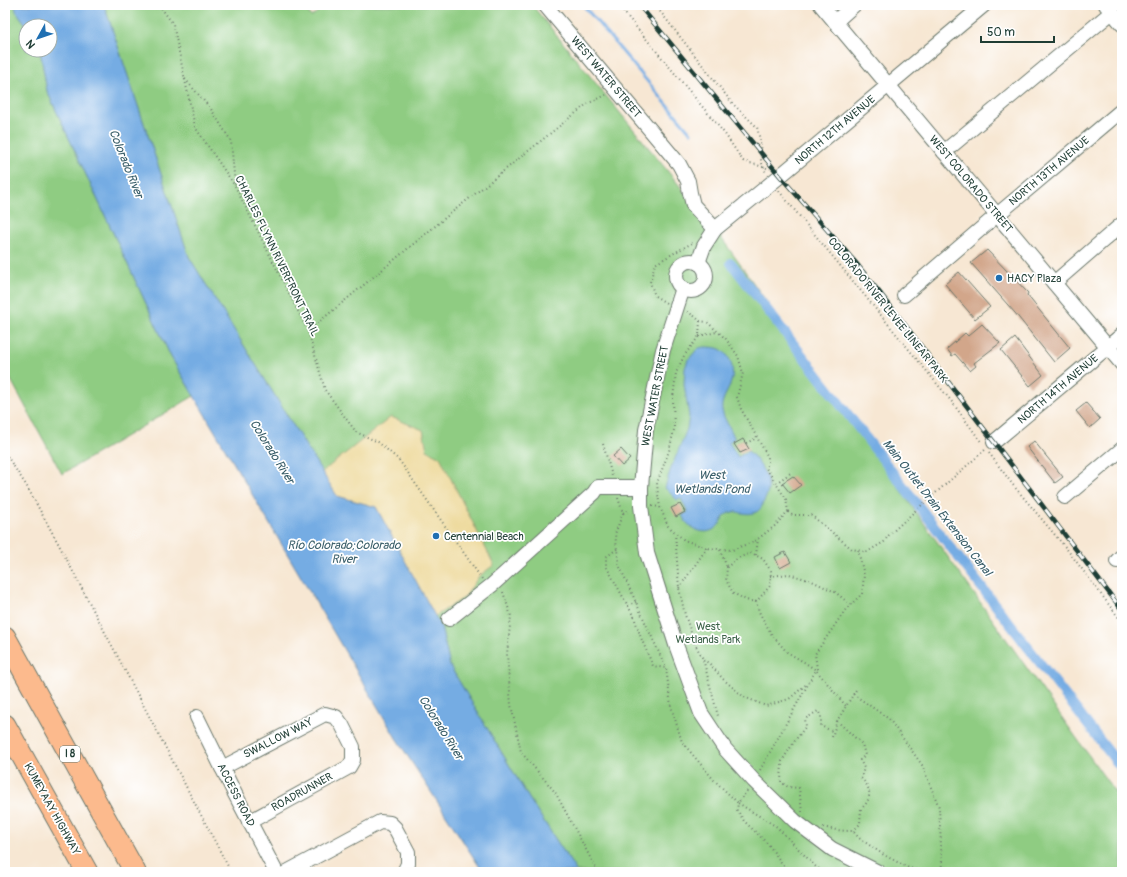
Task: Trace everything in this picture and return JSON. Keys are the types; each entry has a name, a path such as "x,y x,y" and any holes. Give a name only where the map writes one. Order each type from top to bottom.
{"highway":[{"name":"I 8","path":"5,637 134,872"},
{"name":"KUMEYAAY HIGHWAY","path":"5,724 87,872"}],"street":[{"name":"WEST WATER STREET","path":"545,5 679,164 688,180 693,205 715,229"},
{"name":"WEST COLORADO STREET","path":"821,5 1122,364"},
{"path":"835,22 854,5"},
{"name":"NORTH 12TH AVENUE","path":"698,263 704,246 715,229 984,5"},
{"path":"944,152 1109,8 1122,24"},
{"name":"NORTH 13TH AVENUE","path":"904,295 1122,110"},
{"path":"1054,283 1122,224"},
{"path":"684,263 698,263 705,275 705,280 702,285 695,290 687,290 683,288 679,285 677,280 677,270 684,263"},
{"name":"WEST WATER STREET","path":"683,288 663,350 646,430 641,487 646,553 676,646 702,713 725,749 757,776 795,821 832,849 878,872"},
{"name":"NORTH 14TH AVENUE","path":"988,445 1122,335"},
{"path":"1065,497 1122,449"},
{"path":"449,619 493,583 594,493 598,487 641,487"},
{"name":"SWALLOW WAY","path":"222,768 325,714 336,717"},
{"name":"ACCESS ROAD","path":"197,717 249,822 276,872"},
{"name":"ROADRUNNER","path":"249,822 349,767 353,760 354,747 336,717"},
{"path":"287,872 380,822 390,823 395,828 408,852 406,868"}],"path":[{"name":"CHARLES FLYNN RIVERFRONT TRAIL","path":"159,5 173,24 195,127 235,186 308,331 325,390 356,432 378,442 399,460 479,576 493,583 511,616 507,654 511,705 521,752 555,792 598,872"},
{"path":"618,5 725,134 743,161 771,170 775,180"},
{"name":"COLORADO RIVER LEVEE LINEAR PARK","path":"655,5 733,104 757,127 760,140 761,161 767,176 775,180 988,445 1009,480 1066,548 1122,622"},
{"path":"185,78 211,109 231,140 235,186"},
{"path":"308,331 457,208 587,104 616,89"},
{"path":"695,241 655,264 650,282 654,296 669,305 693,315 700,322 707,322 726,339 738,356 743,373 737,396 741,410 768,457 766,468 786,499 788,511 792,515 811,515 852,549 867,552 884,542 888,536 988,445"},
{"path":"700,322 699,336 684,356 676,373 673,398 674,430 669,451 657,484 660,506 668,526 684,540 707,548 732,550 755,541 776,525 788,511"},
{"path":"699,336 718,332"},
{"path":"746,443 757,438"},
{"path":"5,453 26,485 58,543 232,872"},
{"path":"776,484 792,472"},
{"path":"623,513 614,534 619,565 666,668 671,706 682,742 714,780 738,803 777,827 816,867 824,872"},
{"path":"675,532 678,588 695,644 703,659 718,717"},
{"path":"756,556 758,538"},
{"path":"678,588 707,548"},
{"path":"617,549 606,557 606,566 634,617 653,666 666,668"},
{"path":"720,549 727,567 726,580 733,593 746,600 756,602"},
{"path":"788,872 768,844 744,821 738,810 738,803 757,776 817,669 815,654 846,609 862,594 864,575 858,550"},
{"path":"727,567 738,558 751,553 763,559 771,571 770,586 756,602"},
{"path":"770,576 789,574 812,581 835,592 851,604"},
{"path":"628,606 636,602"},
{"path":"756,602 760,614 772,635 788,652 816,670 846,706"},
{"path":"703,659 744,697 766,706 789,699 809,682"},
{"path":"832,738 837,721 856,690"},
{"path":"853,694 889,719 922,765 939,807 942,864 941,872"},
{"path":"798,810 802,813 799,788 788,787 781,782 782,762 806,726 805,719 818,711 821,716 821,726 834,732"},
{"path":"818,825 828,829 853,831 860,824 861,809 867,804 870,794 868,785 861,778 864,768 860,760 865,755 862,744 837,721"},
{"path":"754,766 757,776"},
{"path":"853,831 859,838 884,855 909,868 924,872"}],"green space":[{"path":"5,5 15,5 22,18 18,18 18,58 41,58 47,91 171,357 194,396 62,474 5,369"},
{"name":"West Wetlands Park","path":"104,5 304,5 311,17 326,5 532,5 715,229 1122,802 1122,872 577,872 530,800 450,666 441,627 337,496 189,257"}],"sand":[{"name":"Centennial Beach","path":"391,417 423,430 427,450 440,457 494,565 479,576 465,597 434,617 376,507 337,496 322,472"}],"water":[{"name":"Río Colorado;Colorado River","path":"15,5 104,5 189,257 337,496 376,507 441,627 450,666 530,800 577,872 483,872 396,738 171,357 47,91 41,58 58,58 58,18 21,18 16,11"},
{"name":"West Wetlands Pond","path":"714,347 720,349 727,355 731,363 733,373 722,409 724,417 734,437 734,439 729,442 738,457 748,451 754,457 764,471 768,487 766,497 758,511 749,514 735,512 729,513 717,527 707,532 697,530 684,520 682,515 688,512 681,499 677,500 665,488 670,471 687,429 689,416 684,384 685,368 688,360 694,353 699,348"}],"building":[{"path":"987,250 1028,293 1027,295 1070,348 1054,362 1015,313 971,263"},
{"name":"HACY Plaza","path":"959,272 990,307 975,319 945,284"},
{"path":"982,324 1000,343 974,363 976,366 970,371 955,354 952,356 947,349 965,333 968,336"},
{"path":"1015,338 1043,375 1030,386 1001,350"},
{"path":"1086,403 1100,419 1090,428 1076,411"},
{"path":"743,439 749,449 740,453 734,444"},
{"path":"1034,441 1063,477 1055,483 1027,447"},
{"path":"621,449 630,459 622,466 613,456"},
{"path":"793,476 801,485 790,493 782,483"},
{"path":"680,504 685,512 676,517 671,508"},
{"path":"785,552 791,562 780,568 775,557"}],"waterway":[{"name":"Main Outlet Drain Extension Canal","path":"583,5 691,133"},
{"name":"Main Outlet Drain Extension Canal","path":"731,263 1122,769"}],"railway":[{"path":"639,5 780,176 856,263 1122,610"}],"place":[{"name":"HACY Plaza","path":"999,278"},
{"name":"Centennial Beach","path":"436,536"}],"water label":[{"name":"Colorado River","path":"126,164"},
{"name":"Colorado River","path":"272,452"},
{"name":"Colorado River","path":"441,728"}]}
